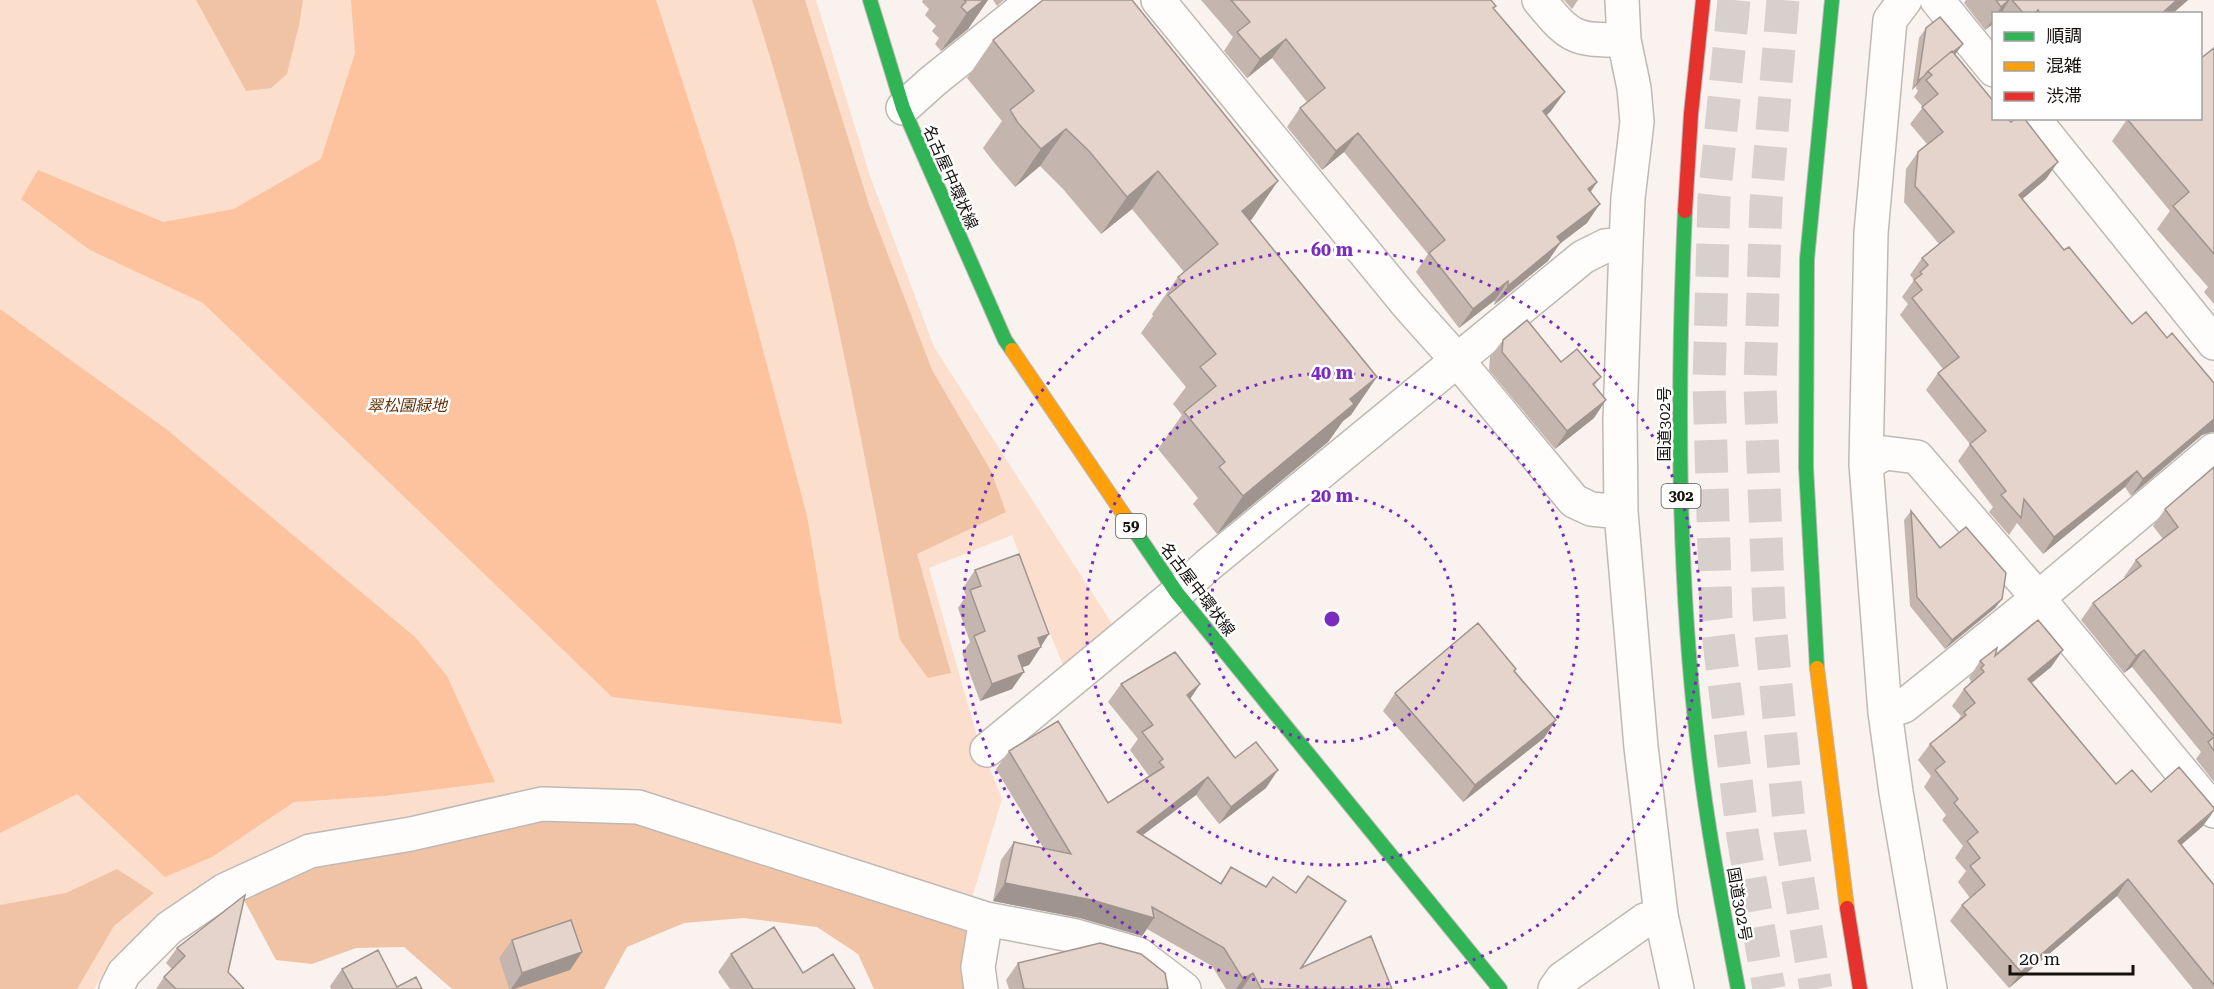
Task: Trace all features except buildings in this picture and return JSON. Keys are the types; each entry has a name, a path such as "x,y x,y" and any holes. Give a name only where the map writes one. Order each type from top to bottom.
{"main road":[{"name":"名古屋中環状線","path":"870,0 903,108 1005,340 1177,593 1500,989"},
{"name":"国道302号","path":"1703,0 1695,54 1683,250 1680,357 1681,526 1694,714 1707,812 1738,989"},
{"path":"1832,0 1814,174 1808,259 1806,467 1815,647 1841,869 1860,989"}],"street":[{"path":"903,108 984,20 1034,0"},
{"path":"1158,0 1408,304 1574,501 1591,509 1621,512"},
{"path":"1539,0 1562,29 1587,40 1624,40"},
{"path":"1622,0 1624,40 1634,88 1636,122 1626,244 1620,420 1621,512 1641,747 1661,915 1677,989"},
{"path":"1905,0 1890,20 1871,233 1866,464 1885,712 1896,792 1930,989"},
{"path":"1937,0 1992,68"},
{"path":"2035,120 2214,343"},
{"path":"987,750 1583,257 1605,246 1626,244"},
{"path":"1885,712 1904,706 2038,598 2214,450"},
{"path":"1866,464 1885,453 1917,457 2038,598 2214,811"},
{"path":"116,989 124,974 169,928 225,890 310,851 411,834 542,804 638,807 986,919 1076,936 1138,954 1184,989"},
{"path":"1555,989 1562,979 1645,920 1661,915"},
{"path":"981,989 978,967 986,919"}],"green space":[{"name":"翠松園緑地","path":"0,0 816,0 870,176 934,347 1114,627 1065,671 1012,535 929,568 978,740 1002,799 972,898 796,839 639,794 537,792 304,837 221,878 147,927 113,958 94,989 0,989"}],"shaded area":[{"path":"196,0 303,0 287,74 271,88 246,91"},
{"path":"351,0 656,0 734,241 807,516 842,724 612,697 203,303 90,250 21,199 38,170 163,222 234,209 321,159 355,53"},
{"path":"752,0 805,0 869,205 932,370 991,471 1006,512 917,554 951,673 928,678 900,640 853,398 818,237 776,78"},
{"path":"0,309 166,429 415,637 447,676 495,782 384,796 294,802 212,857 165,877 77,794 0,833"},
{"path":"638,820 974,925 971,989 874,989 858,954 817,927 743,918 684,923 627,947 604,989 452,989 404,947 356,948 312,964 276,960 244,900 314,867 541,821"},
{"path":"117,869 154,893 114,926 77,989 0,989 0,905 66,893"}],"tunnel":[{"path":"1734,0 1714,199 1709,383 1716,617 1743,837 1769,989"},
{"path":"1783,0 1766,202 1760,386 1769,613 1790,832 1816,989"}],"traffic: fast":[{"path":"870,0 903,108 1005,340 1012,350"},
{"path":"1817,668 1806,467 1807,259 1832,0"},
{"path":"1685,211 1680,412 1686,613 1702,777 1738,989"},
{"path":"1126,518 1177,593 1500,989"}],"traffic: slow":[{"path":"1012,350 1126,518"},
{"path":"1817,668 1847,908"}],"traffic: jam":[{"path":"1685,211 1691,114 1703,0"},
{"path":"1847,908 1860,989"}]}
